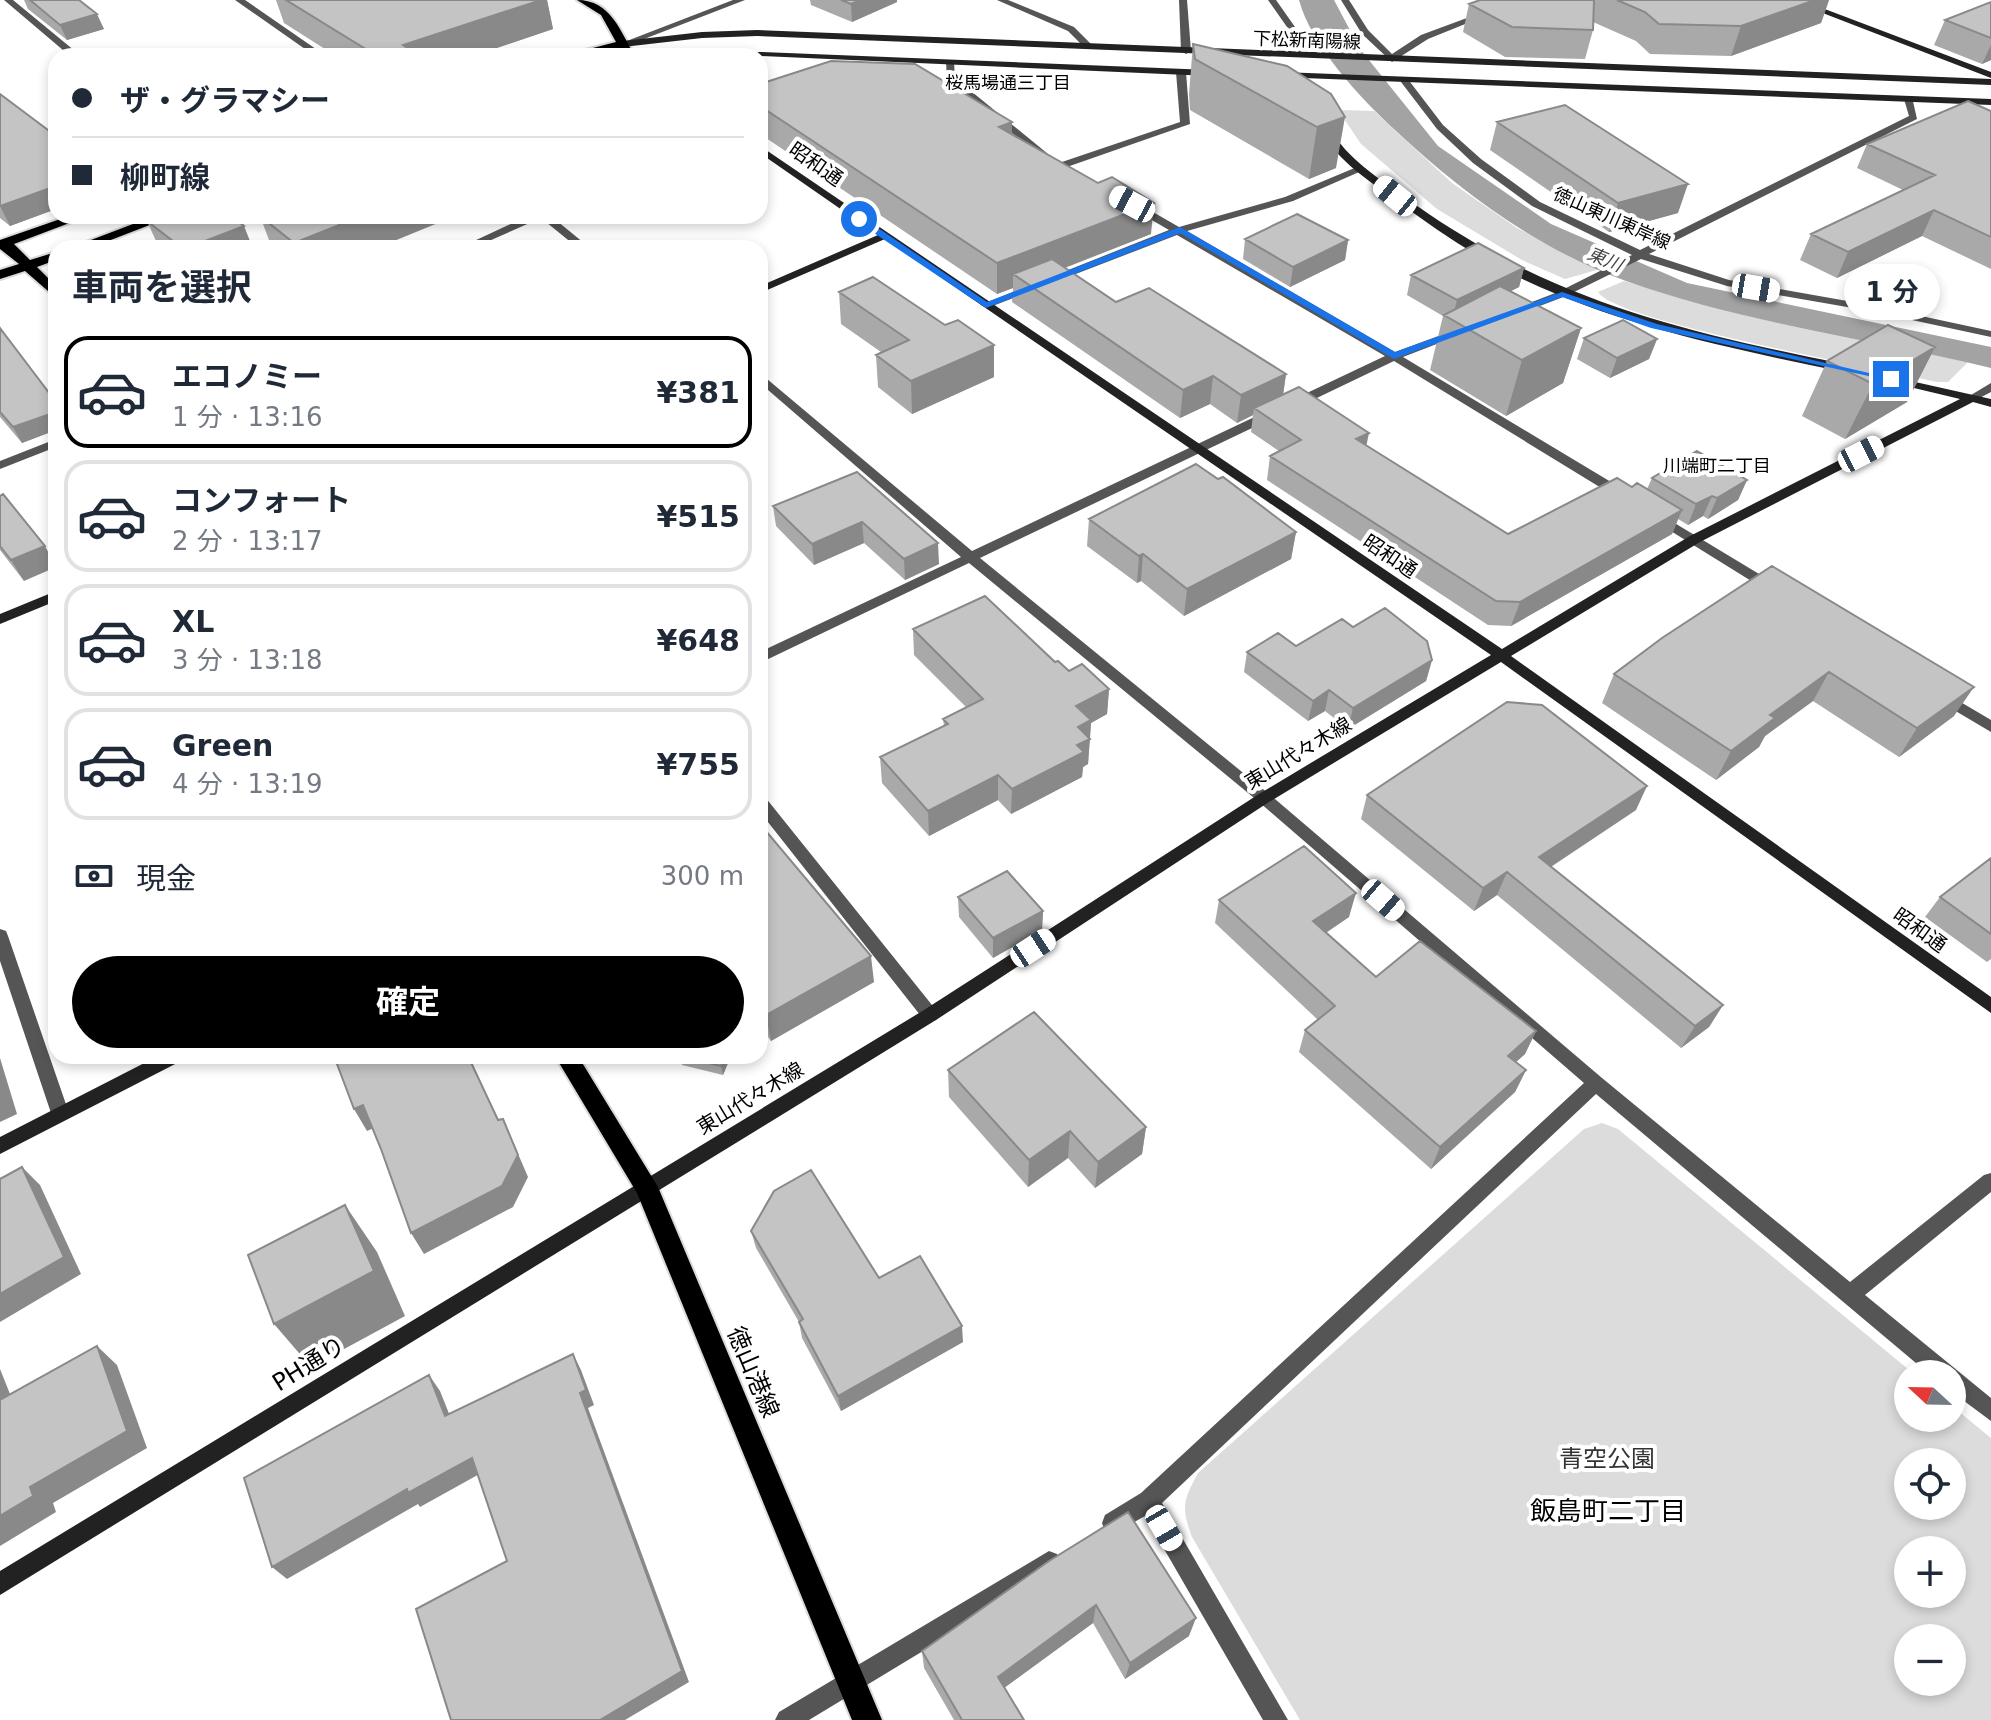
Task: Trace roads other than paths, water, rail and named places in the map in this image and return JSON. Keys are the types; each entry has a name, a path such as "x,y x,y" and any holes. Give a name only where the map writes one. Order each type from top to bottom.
{"main road":[{"path":"582,0 605,13 625,48"},
{"path":"605,48 623,44"},
{"path":"2,242 57,224"},
{"path":"99,240 144,224"},
{"path":"2,242 31,265 48,285"},
{"path":"0,275 48,259"},
{"name":"徳山港線","path":"571,1064 646,1187 867,1720"}],"street":[{"path":"8,0 66,48"},
{"path":"239,0 309,48"},
{"path":"623,44 741,0"},
{"path":"1001,0 1071,29 1089,47"},
{"path":"1183,0 1186,51"},
{"path":"1272,0 1291,27 1299,55"},
{"path":"1345,0 1351,14 1373,42 1392,59 1405,47 1446,27 1502,9"},
{"path":"1793,0 1991,75"},
{"name":"下松新南陽線","path":"623,44 702,35 757,33 1991,82"},
{"path":"768,57 1224,73"},
{"path":"949,62 950,79 1073,173"},
{"path":"1060,166 1185,124 1181,72"},
{"name":"下松新南陽線","path":"1267,75 1991,102"},
{"path":"1310,76 1315,91"},
{"name":"徳山東川東岸線","path":"1404,80 1440,127 1477,161 1536,204 1641,255 1727,283 1991,334"},
{"path":"1506,315 1562,294 1914,117 1909,99"},
{"path":"1324,121 1329,136 1361,169 1412,210 1478,252 1562,294 1654,326 1745,349 1864,372"},
{"name":"昭和通","path":"768,155 1502,656 1991,1006"},
{"path":"986,305 1180,230 1289,199 1361,169"},
{"path":"1127,201 1394,356 1629,499"},
{"path":"482,240 519,224"},
{"path":"555,224 575,240"},
{"path":"768,287 884,236"},
{"path":"768,654 1394,356 1464,330"},
{"path":"1879,376 1991,403"},
{"path":"768,384 969,556 1264,798 1596,1083 1928,1360"},
{"name":"東山代々木線","path":"646,1187 930,1015 1264,798 1695,539 1991,387"},
{"path":"0,465 48,446"},
{"path":"1643,507 1788,599"},
{"path":"0,619 48,599"},
{"path":"1922,684 1990,726"},
{"path":"768,811 930,1015"},
{"path":"0,936 60,1113"},
{"path":"0,1146 159,1064"},
{"path":"1095,1534 1149,1501 1596,1083"},
{"path":"1849,1295 1991,1181"},
{"name":"PH通り","path":"0,1584 646,1187"},
{"path":"1966,1390 1991,1411"},
{"path":"1149,1501 1276,1720"},
{"path":"787,1720 853,1683 1068,1550"}],"water":[{"name":"東川","path":"1299,0 1334,0 1360,49 1438,146 1551,224 1687,283 1991,347 1991,368 1671,296 1626,281 1562,253 1474,197 1381,117 1325,52"}],"district":[{"name":"桜馬場通三丁目","path":"1008,82"},
{"name":"川端町二丁目","path":"1717,465"},
{"name":"飯島町二丁目","path":"1608,1511"}],"park label":[{"name":"青空公園","path":"1607,1459"}]}
